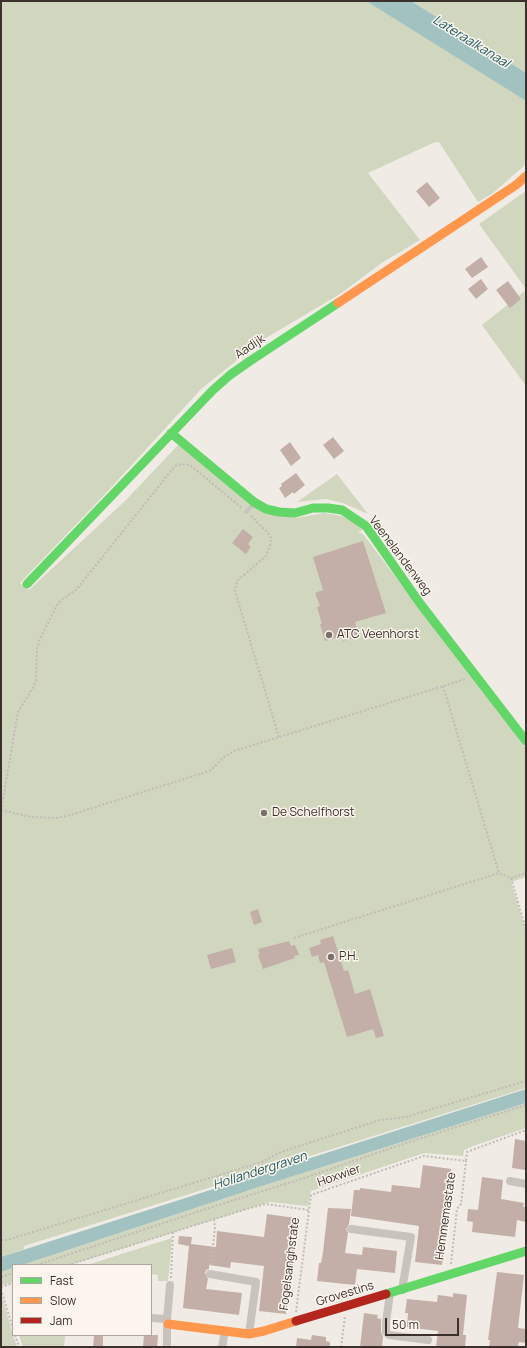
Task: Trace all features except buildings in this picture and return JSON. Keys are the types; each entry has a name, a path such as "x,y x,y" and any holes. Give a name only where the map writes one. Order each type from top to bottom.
{"street":[{"name":"Aadijk","path":"27,584 213,390 235,372 516,186 526,176"},
{"name":"Veenelandenweg","path":"171,433 254,502 266,509 279,512 295,512 313,508 342,510 366,526 419,602 526,741"},
{"path":"510,1181 526,1184"},
{"path":"351,1230 410,1237 402,1290"},
{"name":"Grovestins","path":"167,1321 249,1334 402,1290 450,1273 526,1251"},
{"path":"210,1274 256,1282 249,1334"},
{"path":"167,1347 167,1321 170,1285"},
{"path":"390,1293 386,1332 389,1335 428,1340"},
{"path":"152,1318 167,1321"},
{"path":"222,1347 225,1331"}],"lane":[{"path":"246,512 254,502"}],"path":[{"path":"279,737 236,591 237,581 266,556 271,538 268,532 246,512 190,465 181,464 175,466 76,590 61,600 57,605 37,648 36,680 18,712 1,810 31,817 56,818 67,816 211,770 225,756 234,751 443,686 475,676"},
{"path":"443,686 499,873"},
{"path":"294,938 499,873 511,878 526,873"},
{"path":"511,878 526,930"},
{"path":"1,1240 8,1240 262,1162 281,1152 380,1120 406,1117 526,1081"},
{"path":"39,1264 526,1105"},
{"path":"466,1161 467,1152 526,1130"},
{"name":"Hoxwier","path":"309,1210 311,1195 424,1156 466,1161"},
{"name":"Hemmemastate","path":"450,1273 457,1209 461,1204 466,1161"},
{"path":"72,1264 174,1231 266,1204 309,1210"},
{"name":"Fogelsanghstate","path":"294,1322 309,1210"},
{"path":"210,1274 215,1227 214,1219"},
{"path":"170,1285 174,1231"},
{"path":"1,1277 12,1273"},
{"path":"12,1283 1,1288 12,1326"},
{"path":"341,1347 346,1306"},
{"path":"15,1336 18,1347"}],"green space":[{"name":"De Schelfhorst","path":"1,1 366,1 526,101 526,164 493,193 478,202 439,142 433,143 368,173 420,240 383,262 340,294 261,341 201,389 108,491 20,583 29,590 125,501 179,444 234,489 296,518 324,513 341,516 353,521 363,530 358,532 363,534 526,748 526,877 511,882 526,931 526,1088 24,1246 24,1249 1,1257"},
{"path":"412,1 526,1 526,73 505,60"},
{"path":"526,191 526,289 479,224"},
{"path":"526,290 526,386 482,325"},
{"path":"337,474 368,514 343,503 326,499 297,502"},
{"path":"526,1103 526,1128 464,1150 463,1156 424,1153 311,1191 308,1206 270,1202 73,1264 25,1264 265,1185"},
{"path":"172,1238 168,1281 158,1281 158,1275 152,1274 152,1264 90,1264"},
{"path":"12,1268 12,1282 1,1286 1,1272"},
{"path":"1,1293 12,1336 13,1336 17,1347 1,1347"},
{"path":"19,1336 65,1336 64,1347 23,1347"}],"water":[{"name":"Lateraalkanaal","path":"366,1 413,2 526,73 526,101"},
{"path":"526,1089 526,1103 265,1185 25,1264 12,1264 12,1268 1,1272 1,1257"}],"traffic: fast":[{"path":"27,584 213,390 230,375 250,361 338,303"},
{"path":"171,433 254,502 266,509 295,513 313,508 342,510 366,526 419,602 526,741"},
{"path":"386,1294 526,1251"}],"traffic: slow":[{"path":"338,303 516,185 526,176"},
{"path":"168,1324 249,1334 296,1321"}],"traffic: jam":[{"path":"296,1321 386,1294"}],"place":[{"name":"ATC Veenhorst","path":"329,635"},
{"name":"De Schelfhorst","path":"264,813"},
{"name":"P.H.","path":"331,957"}],"water label":[{"name":"Hollandergraven","path":"260,1171"}]}
